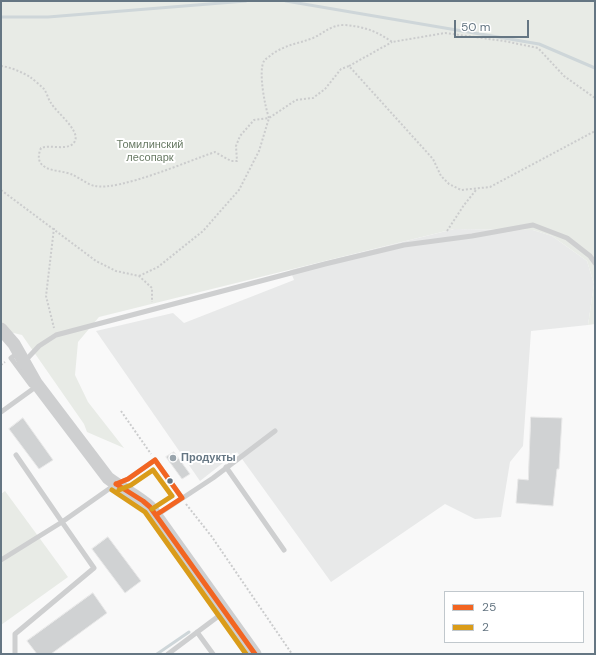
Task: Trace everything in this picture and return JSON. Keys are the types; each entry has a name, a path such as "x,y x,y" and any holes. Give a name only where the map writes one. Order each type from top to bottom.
{"street":[{"path":"1,329 14,344 16,357 36,387 108,478 150,507 255,654"}],"lane":[{"path":"16,357 39,346 56,335 397,246 472,236 533,225 567,238 590,256 595,263"},
{"path":"1,412 36,387"},
{"path":"156,515 212,478 275,431"},
{"path":"15,654 15,634 94,568 16,455"},
{"path":"1,560 62,522 116,484 128,479 155,460 182,498"},
{"path":"226,467 284,550"},
{"path":"168,654 225,611"},
{"path":"197,632 212,654"}],"path":[{"path":"139,276 158,267 203,231 239,190 259,150 269,118 264,106 261,71 264,61 289,44 313,38 331,27 343,25 367,29 381,34 392,42"},
{"path":"1,66 8,67 29,77 44,90 51,103 74,130 76,135 75,141 71,145 61,148 46,146 41,148 38,155 39,162 48,170 72,174 94,186 109,187 139,179 215,152 232,161 237,161 236,146 240,136 254,120 269,118 296,100 313,98 325,89 341,68 349,66 392,42 446,33 504,41 538,48 564,76 595,98"},
{"path":"349,66 433,159 441,176 449,184 461,190 476,190 490,187 595,131"},
{"path":"1,190 54,228 96,261 116,271 139,276 152,288 151,309"},
{"path":"442,240 464,205 476,190"},
{"path":"54,228 46,296 56,335"},
{"path":"121,411 155,460"},
{"path":"182,498 212,537 292,654"}],"shaded area":[{"path":"454,229 533,230 552,236 587,261 594,284 588,325 531,331 523,446 510,462 501,517 475,519 445,504 331,582 237,452 200,481 96,331 173,313 184,323 294,280 290,270"}],"green space":[{"name":"Томилинский лесопарк","path":"1,1 595,1 595,324 588,325 594,284 587,261 552,236 533,230 454,229 99,317 78,342 75,375 88,402 124,448 87,432 84,424 22,335 1,330"},
{"path":"5,491 68,577 1,625 1,494"}],"building":[{"path":"531,417 562,418 559,469 557,469 553,506 516,503 518,479 528,480"},
{"path":"23,418 53,460 39,469 9,429"},
{"path":"174,452 190,474 182,479 166,457"},
{"path":"108,537 141,581 125,593 92,549"},
{"path":"93,593 107,613 51,654 37,654 27,641"}],"waterway":[{"path":"1,17 48,17 246,1"},
{"path":"286,1 539,44 595,68"},
{"path":"157,654 189,632"}],"transit line":[{"name":"25","path":"116,484 128,479 155,460 182,498 156,515"},
{"name":"2","path":"119,490 131,485 153,470 172,496 152,509"},
{"name":"25","path":"116,484 150,507 255,654"},
{"name":"2","path":"112,490 145,512 246,654"}],"place":[{"name":"Продукты","path":"173,458"}]}
